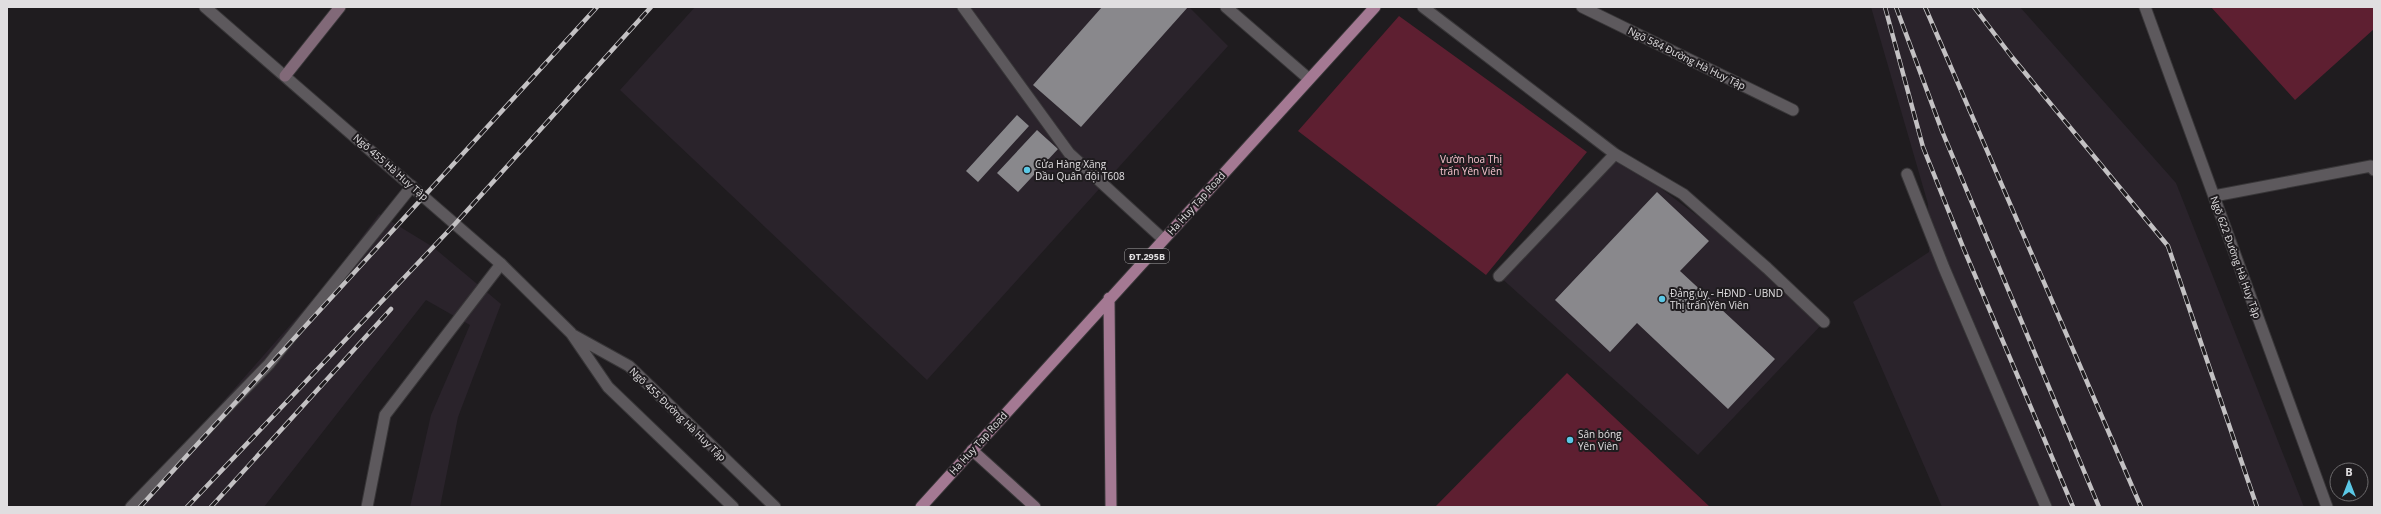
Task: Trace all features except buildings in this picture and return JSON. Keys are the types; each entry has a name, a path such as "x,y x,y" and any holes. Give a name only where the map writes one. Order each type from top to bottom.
{"main road":[{"path":"285,76 340,7"},
{"name":"Ha Huy Tap Road","path":"921,507 1109,298 1375,7"},
{"path":"1109,298 1111,507"},
{"path":"972,450 1035,507"}],"street":[{"name":"Ngõ 455 Hà Huy Tập","path":"205,7 501,264 571,333"},
{"path":"963,7 1069,153 1163,239"},
{"path":"1226,7 1309,79"},
{"path":"1423,7 1615,154 1682,194 1767,268 1824,322"},
{"name":"Ngõ 584 Đường Hà Huy Tập","path":"1582,7 1793,110"},
{"name":"Ngõ 622 Đường Hà Huy Tập","path":"2145,7 2327,507"},
{"path":"1499,276 1615,154"},
{"path":"2214,196 2371,166 2374,170"},
{"path":"1907,174 1944,268 2046,507"},
{"path":"131,507 269,364 412,186"},
{"path":"367,507 385,415 501,264"},
{"path":"571,333 608,387 733,507"},
{"name":"Ngõ 455 Đường Hà Huy Tập","path":"571,333 629,366 775,507"}],"shaded area":[{"path":"695,7 1189,7 1228,46 927,380 620,90"},
{"path":"1871,7 2020,7 2176,183 2304,507 1942,507 1853,302 1929,252 1928,204"},
{"name":"Đảng ủy - HĐND - UBND Thị trấn Yên Viên","path":"1615,154 1767,268 1824,322 1698,455 1499,276"},
{"path":"379,214 433,247 501,304 458,417 440,507 410,507 431,415 470,325 426,300 264,507 130,507 329,281"}],"green space":[{"path":"2211,7 2374,7 2374,29 2295,100"},
{"name":"Vườn hoa Thị trấn Yên Viên","path":"1399,16 1587,152 1486,275 1298,131"},
{"name":"Sân bóng Yên Viên","path":"1567,373 1710,507 1435,507"}],"railway":[{"path":"140,507 597,7"},
{"path":"187,507 455,224 651,7"},
{"path":"1885,7 1923,147 1963,247 2073,507"},
{"path":"1896,7 1942,131 2099,507"},
{"path":"1925,7 2141,507"},
{"path":"1974,7 2012,57 2168,246 2257,507"},
{"path":"211,507 391,309"}],"place":[{"name":"Cửa Hàng Xăng Dầu Quân đội T608","path":"1027,170"},
{"name":"Đảng ủy - HĐND - UBND Thị trấn Yên Viên","path":"1662,299"},
{"name":"Sân bóng Yên Viên","path":"1570,440"}]}
